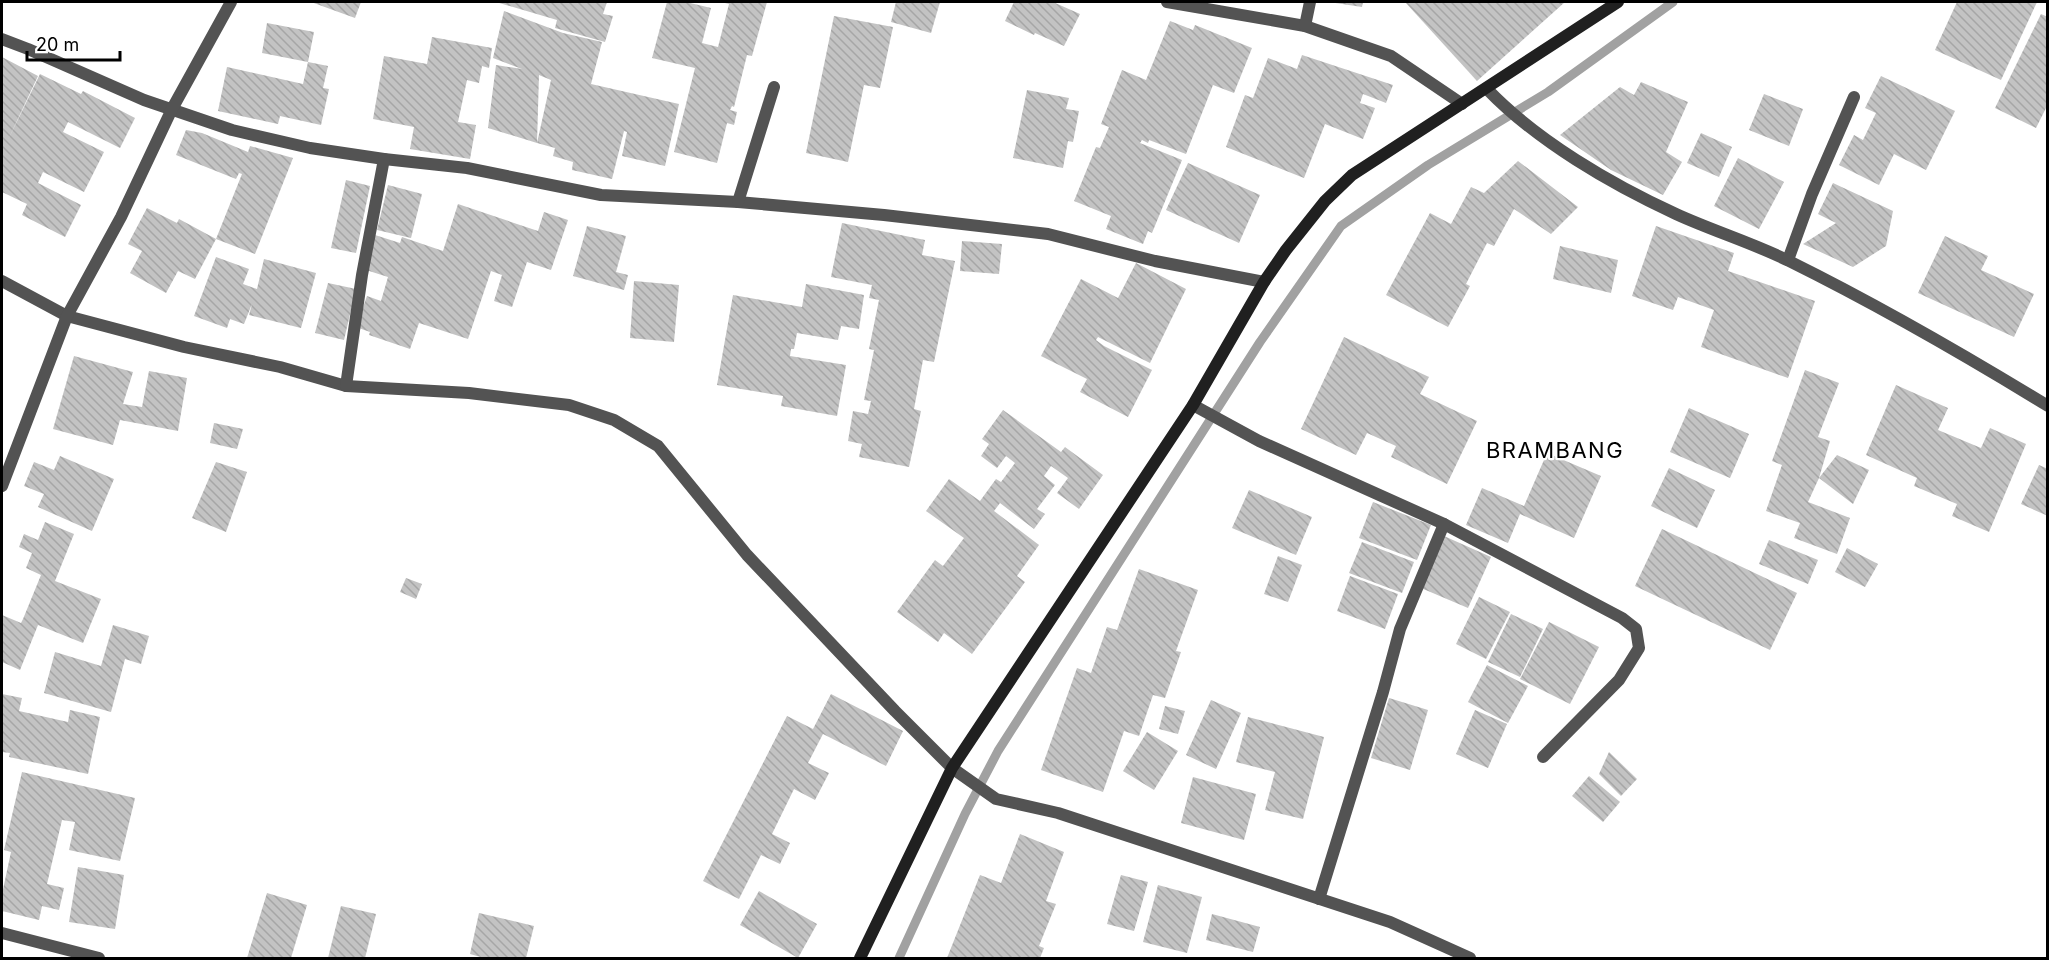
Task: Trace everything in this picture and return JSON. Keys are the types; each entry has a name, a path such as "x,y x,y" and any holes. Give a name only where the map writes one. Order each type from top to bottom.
{"main road":[{"path":"860,958 952,768 1198,408 1264,282 1286,250 1325,201 1352,175 1618,2"}],"street":[{"path":"2,486 67,316 121,217 172,109 231,2"},
{"path":"1167,2 1305,26 1391,56 1462,104"},
{"path":"1305,26 1310,2"},
{"path":"2,39 144,100 243,132 310,148 467,168 601,195 738,202 884,215 1048,234 1155,261 1264,282"},
{"path":"738,202 774,87"},
{"path":"1487,89 1501,103 1550,141 1604,176 1676,214 1788,260 1950,346 2048,406"},
{"path":"1788,260 1812,194 1854,97"},
{"path":"346,386 362,275 384,159"},
{"path":"2,281 67,316 184,347 280,367 346,386 469,393 569,405 614,420 658,446 747,555 895,711 952,768 996,799 1058,813 1390,922 1470,958"},
{"path":"1198,408 1259,441 1444,524 1622,618 1636,629 1639,648 1619,680 1543,757"},
{"path":"1319,899 1383,692 1400,629 1444,524"},
{"path":"2,933 99,958"}],"building":[{"path":"311,2 361,2 355,18"},
{"path":"496,2 607,2 603,14 613,16 605,42 555,28 557,20"},
{"path":"667,2 686,2 711,8 702,43 718,47 729,4 721,2 767,2 752,56 747,55 734,107 732,106 730,110 737,112 734,125 727,123 717,163 674,152 695,68 652,58"},
{"path":"896,2 940,2 931,33 891,22"},
{"path":"1014,2 1053,2 1080,14 1064,46 1005,21"},
{"path":"1329,2 1363,2 1362,7"},
{"path":"1405,2 1565,2 1477,81"},
{"path":"1957,2 2037,2 2001,80 1935,50"},
{"path":"504,11 563,33 602,42 591,84 679,104 665,166 622,156 627,132 624,131 612,179 572,170 573,162 553,156 555,148 537,143 488,128 496,65 522,69 493,58","holes":["539,75 551,80 537,143"]},
{"path":"2041,14 2048,17 2048,104 2036,128 1995,108"},
{"path":"834,16 893,27 880,88 864,85 848,162 806,153"},
{"path":"1170,21 1193,30 1195,25 1252,48 1234,93 1213,85 1186,154 1149,140 1148,143 1142,140 1140,143 1182,160 1152,233 1148,231 1143,244 1106,229 1111,216 1074,201 1096,147 1100,148 1109,127 1101,124 1122,70 1146,80"},
{"path":"267,23 314,32 308,62 262,53"},
{"path":"432,37 492,48 489,68 482,66 479,83 467,80 458,122 476,125 470,159 410,149 414,127 373,119 384,56 427,64"},
{"path":"1302,55 1393,85 1386,103 1363,94 1360,103 1375,108 1363,139 1325,124 1304,178 1226,147 1245,95 1253,98 1268,58 1297,69"},
{"path":"2,57 38,76 8,140 40,74 81,94 83,91 135,118 120,148 68,122 63,132 104,152 84,192 43,172 38,183 81,205 65,237 22,215 27,204 2,192"},
{"path":"308,62 328,66 323,88 329,89 321,125 280,116 278,124 218,111 227,67 303,84"},
{"path":"1881,76 1955,111 1926,170 1894,154 1879,185 1839,165 1854,135 1863,140 1876,113 1865,108"},
{"path":"1641,82 1688,102 1666,152 1682,162 1663,195 1611,170 1560,135 1620,87 1634,95"},
{"path":"1027,90 1069,98 1066,109 1079,111 1073,142 1068,141 1063,168 1013,158"},
{"path":"1764,94 1803,109 1789,146 1749,130"},
{"path":"186,130 202,133 248,152 250,146 293,158 255,254 216,239 242,174 239,173 236,179 176,155"},
{"path":"1701,133 1732,147 1719,177 1687,163"},
{"path":"1738,158 1784,182 1759,229 1714,206"},
{"path":"1518,161 1578,207 1551,234 1514,209 1494,246 1487,243 1466,284 1470,286 1448,327 1386,295 1430,213 1451,224 1471,187 1484,193"},
{"path":"1188,163 1260,195 1239,243 1166,210"},
{"path":"346,180 370,186 356,253 331,248"},
{"path":"1833,183 1893,211 1886,246 1853,267 1803,244 1836,223 1818,214"},
{"path":"388,185 422,194 411,238 377,230"},
{"path":"458,204 538,231 544,212 568,220 551,270 527,262 512,307 494,301 502,275 491,271 468,339 419,323 410,349 369,335 370,332 356,327 367,296 381,301 388,277 366,270 375,235 400,243 402,237 443,251"},
{"path":"147,208 177,223 179,219 216,239 195,279 178,271 166,293 130,273 142,251 128,244"},
{"path":"842,223 925,240 922,255 955,261 934,362 923,360 914,409 921,411 909,467 859,457 862,444 848,441 853,411 868,414 871,401 864,400 874,350 869,349 879,300 869,298 872,285 831,277"},
{"path":"587,226 626,236 616,272 628,275 624,290 573,276"},
{"path":"1656,226 1734,253 1728,271 1815,301 1788,378 1701,347 1714,310 1678,297 1673,310 1632,296"},
{"path":"1945,236 1988,256 1981,270 2034,294 2014,337 1918,293"},
{"path":"962,241 1002,244 999,274 960,271"},
{"path":"1560,246 1618,260 1611,293 1553,279"},
{"path":"216,257 249,269 243,284 257,289 264,259 316,273 301,328 249,315 252,304 244,324 230,319 227,328 194,316"},
{"path":"1136,263 1186,289 1150,363 1098,337 1096,340 1152,370 1128,417 1080,392 1087,379 1041,356 1081,279 1118,298"},
{"path":"634,281 679,285 674,342 630,338"},
{"path":"328,283 356,289 344,340 315,333"},
{"path":"806,284 864,295 859,329 841,326 838,340 797,333 794,349 791,349 790,356 846,365 837,416 781,406 783,396 717,385 733,295 802,307"},
{"path":"1344,337 1429,377 1420,394 1477,421 1447,484 1391,457 1396,446 1367,433 1356,455 1301,429"},
{"path":"74,356 133,372 123,404 142,407 149,371 187,378 178,431 120,420 113,445 53,429"},
{"path":"1805,370 1839,383 1818,437 1830,441 1819,478 1808,502 1850,518 1837,554 1794,538 1800,523 1766,511 1782,465 1772,461"},
{"path":"1896,385 1948,408 1938,430 1981,448 1990,428 2026,444 1989,532 1952,516 1957,504 1914,486 1917,478 1866,455"},
{"path":"1689,408 1749,434 1730,478 1670,452"},
{"path":"1003,410 1061,452 1065,447 1103,475 1079,509 1057,493 1068,478 1051,466 1044,476 1055,485 1037,509 1045,514 1034,529 1000,503 994,511 1039,545 1017,576 1025,582 972,654 944,633 938,642 897,612 935,560 943,566 964,538 926,511 949,479 980,501 996,479 1001,482 1015,463 1006,456 997,468 981,456 989,444 982,439"},
{"path":"214,423 243,429 237,449 210,443"},
{"path":"1547,453 1601,476 1574,538 1520,514 1508,543 1466,525 1482,488 1524,506"},
{"path":"1837,455 1869,470 1853,504 1819,478"},
{"path":"60,456 114,479 92,531 38,507 44,494 24,486 34,462 54,470"},
{"path":"216,462 247,472 226,532 192,518"},
{"path":"2039,465 2048,469 2048,516 2021,504"},
{"path":"1669,468 1715,490 1697,528 1651,506"},
{"path":"1249,490 1312,517 1296,555 1232,528"},
{"path":"1373,502 1431,525 1417,560 1359,538"},
{"path":"45,522 74,534 55,581 101,599 83,643 38,625 20,670 2,662 2,615 21,623 23,619 41,575 26,568 32,553 19,547 24,534 38,540"},
{"path":"1662,529 1797,593 1770,650 1635,586"},
{"path":"1444,536 1491,557 1468,608 1421,588"},
{"path":"1769,540 1818,560 1808,584 1759,564"},
{"path":"1362,542 1414,562 1402,593 1349,573"},
{"path":"1847,548 1878,564 1865,587 1835,572"},
{"path":"1278,556 1302,565 1288,602 1264,594"},
{"path":"1139,569 1198,590 1176,651 1181,652 1165,698 1153,695 1139,736 1124,731 1103,792 1041,770 1077,668 1091,673 1107,627 1117,630"},
{"path":"1350,576 1398,594 1385,629 1337,611"},
{"path":"406,578 422,584 416,599 400,592"},
{"path":"1479,597 1510,612 1486,659 1456,644"},
{"path":"1511,614 1543,629 1520,677 1488,662"},
{"path":"1549,622 1599,647 1570,704 1520,679"},
{"path":"113,625 149,636 141,664 125,659 111,712 44,693 55,652 101,666"},
{"path":"1487,665 1528,686 1508,723 1468,702"},
{"path":"2,694 22,698 19,711 68,722 70,710 100,717 88,774 9,757 10,753 2,752"},
{"path":"831,694 903,731 886,766 823,734 808,763 829,773 815,800 794,789 772,834 790,843 780,864 761,855 739,899 703,881 787,716 813,729"},
{"path":"1389,698 1428,710 1410,770 1371,758"},
{"path":"1211,700 1241,713 1216,769 1186,755"},
{"path":"1165,706 1185,711 1178,734 1159,729"},
{"path":"1475,710 1507,724 1488,768 1456,754"},
{"path":"1248,717 1324,737 1303,819 1265,810 1275,772 1236,762"},
{"path":"1147,732 1178,751 1154,790 1123,771"},
{"path":"1609,752 1637,779 1621,796 1599,774"},
{"path":"22,772 135,798 120,861 69,850 75,822 62,820 47,884 64,888 59,910 42,906 39,920 2,911 2,894 11,852 4,850"},
{"path":"1589,776 1620,802 1603,822 1572,796"},
{"path":"1193,777 1256,794 1244,840 1181,823"},
{"path":"1020,834 1064,852 1046,901 1056,904 1039,946 1044,948 1040,958 947,958 980,875 1001,883"},
{"path":"78,867 124,875 115,929 69,922"},
{"path":"1121,875 1148,882 1134,931 1107,924"},
{"path":"1158,885 1202,897 1187,953 1143,942"},
{"path":"759,891 817,924 798,958 740,925"},
{"path":"267,893 307,905 291,958 247,958"},
{"path":"341,906 376,914 365,958 328,958"},
{"path":"479,913 534,926 526,958 484,958 470,954"},
{"path":"1212,914 1260,927 1253,952 1206,940"}],"waterway":[{"path":"899,958 965,814 998,751 1260,342 1341,226 1428,165 1548,92 1673,2"}],"district":[{"name":"BRAMBANG","path":"1555,450"}]}
